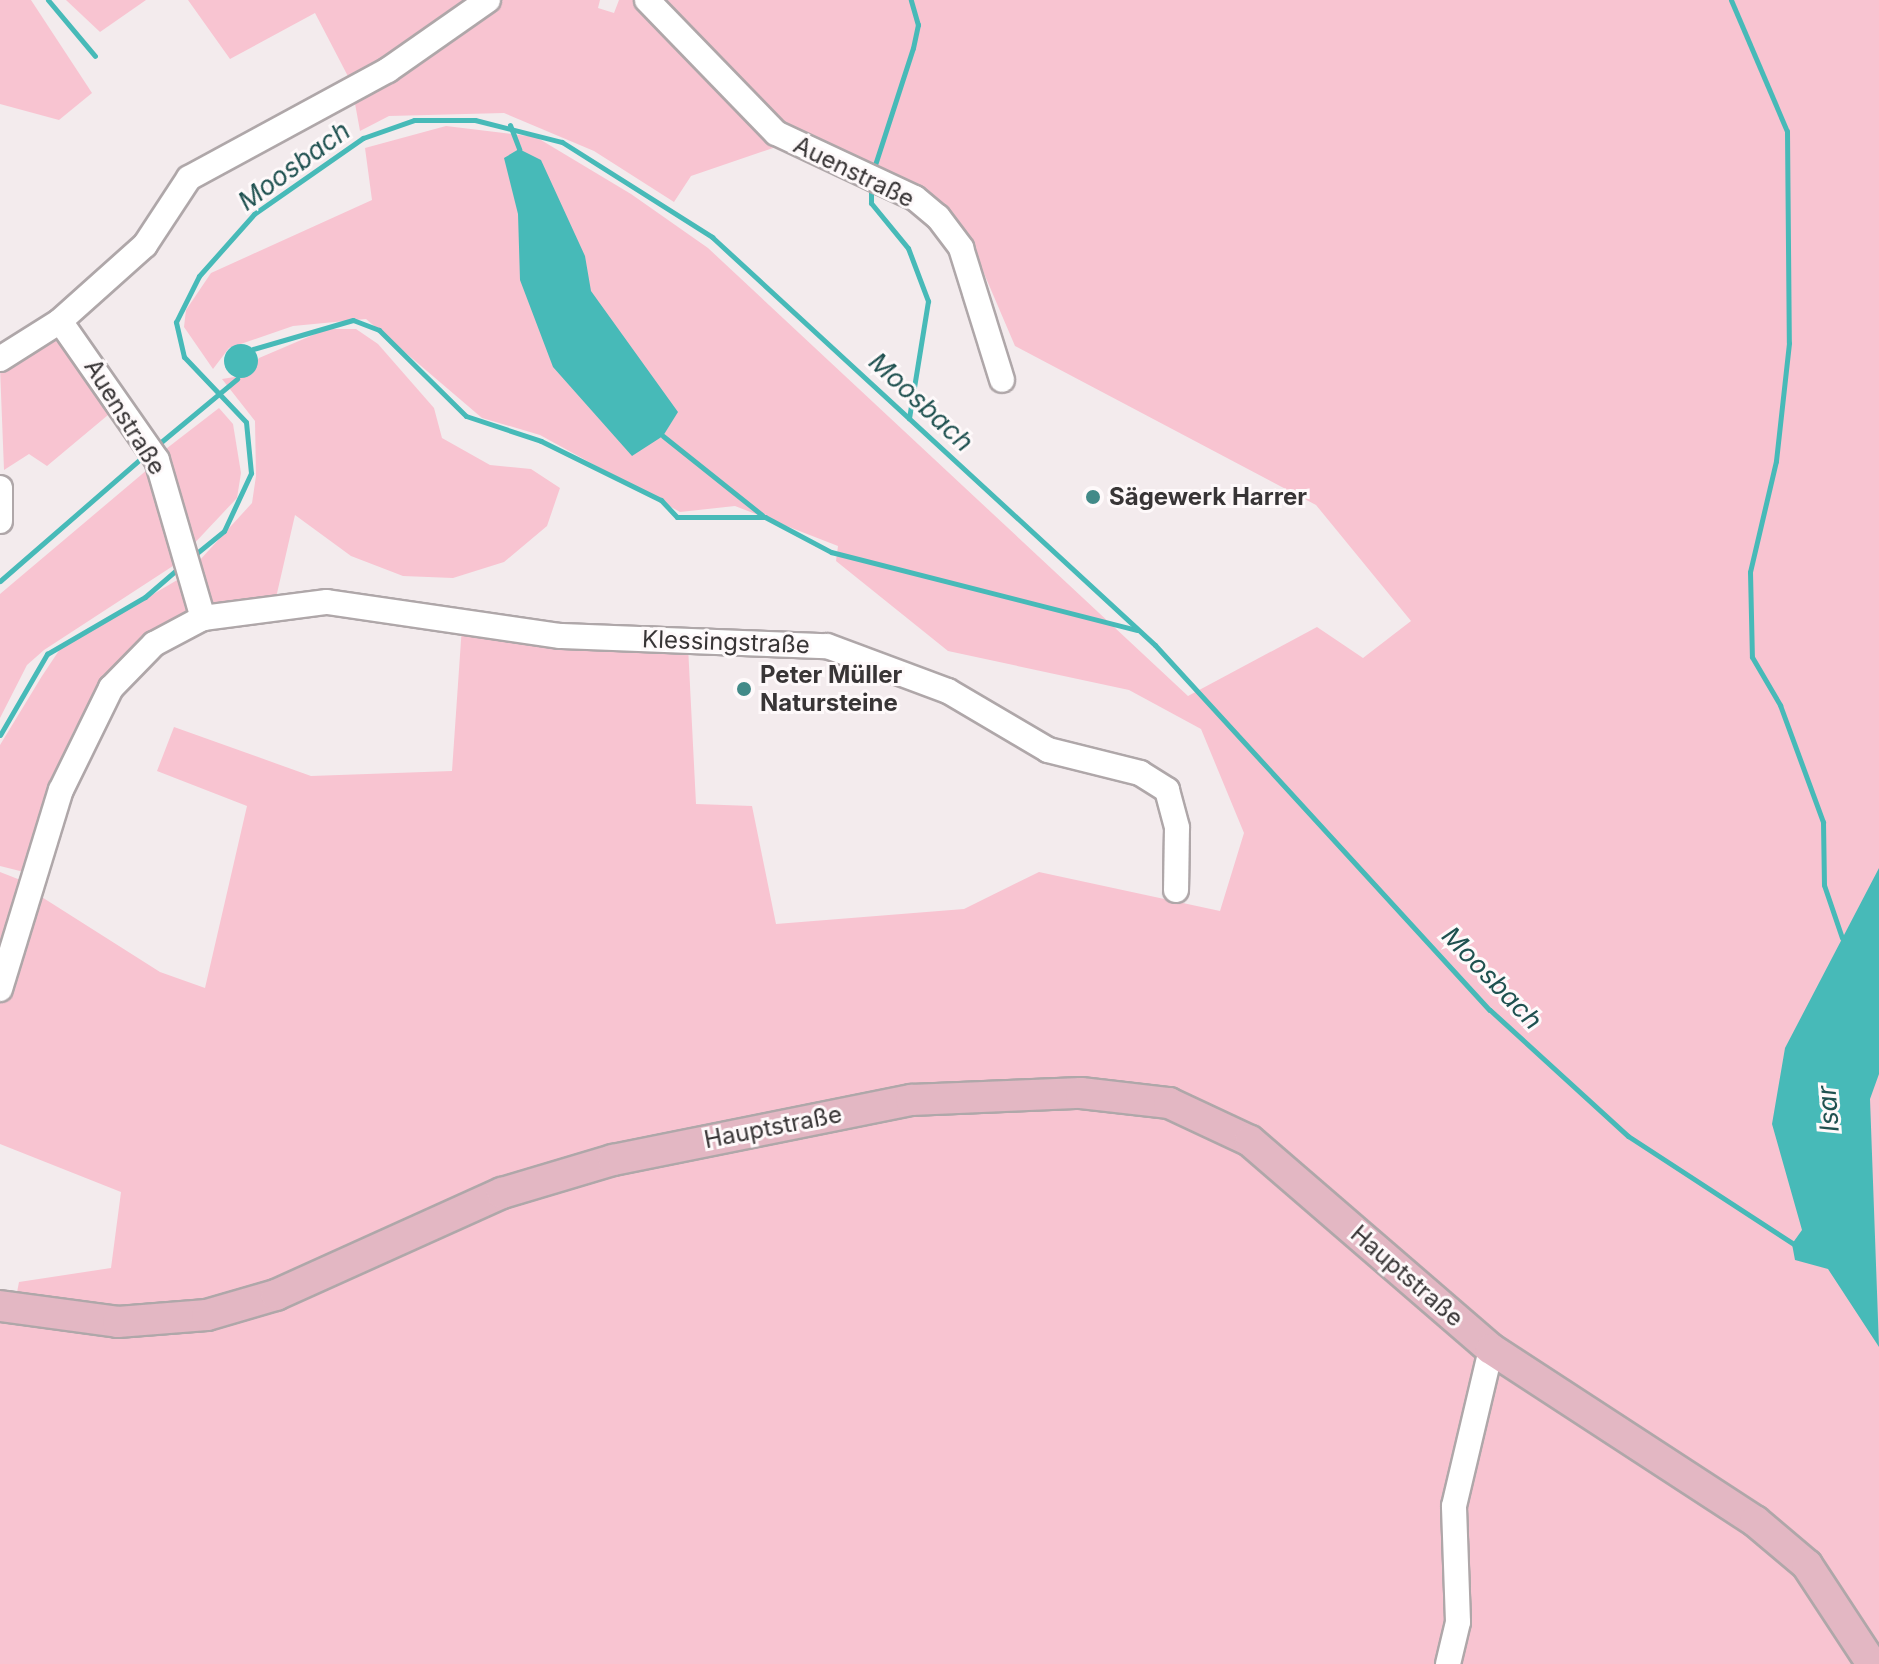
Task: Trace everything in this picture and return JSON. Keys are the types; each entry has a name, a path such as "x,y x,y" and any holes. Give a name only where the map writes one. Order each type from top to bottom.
{"main road":[{"name":"Hauptstraße","path":"0,1306 118,1322 207,1315 276,1295 502,1193 613,1160 911,1100 1081,1093 1169,1103 1250,1141 1491,1349 1765,1529 1807,1565 1872,1664"}],"street":[{"path":"0,359 60,321 145,245 189,178 388,70 488,0"},
{"name":"Auenstraße","path":"647,0 776,133 915,198 961,248 1002,380"},
{"name":"Auenstraße","path":"60,321 151,451 181,547 193,574 203,618"},
{"path":"0,488 0,521"},
{"name":"Klessingstraße","path":"203,618 327,602 561,636 827,646 948,691 1048,750 1140,773 1167,790 1177,828 1176,890"},
{"path":"0,989 61,790 89,727 111,688 154,644 203,618"},
{"path":"1448,1664 1458,1622 1454,1506 1491,1349"}],"shaded area":[{"path":"0,0 31,0 92,93 59,120 0,104"},
{"path":"66,0 146,0 100,32"},
{"path":"188,0 477,0 352,84 315,13 230,59"},
{"path":"499,0 600,0 598,8 614,13 619,0 634,0 779,146 691,176 674,202 594,151 504,113 389,116 360,131 354,98"},
{"path":"654,0 1879,0 1879,1664 0,1664 0,1315 12,1318 19,1282 111,1268 121,1192 0,1144 0,997 37,894 160,972 205,988 247,806 157,771 174,727 311,776 452,771 462,626 688,646 696,804 752,806 776,924 964,909 1039,872 1220,911 1244,833 1201,729 1129,690 948,651 836,561 838,546 735,506 680,512 540,435 482,418 366,319 293,326 229,348 213,369 184,327 186,310 211,273 372,200 365,148 446,126 536,137 631,194 708,248 1188,696 1317,627 1363,658 1411,621 1316,505 1015,346 971,243 896,176 806,147"},
{"path":"327,329 356,329 378,344 434,408 442,438 490,465 531,469 560,488 547,526 504,562 453,578 403,576 351,556 295,515 275,602 211,604 199,561 252,503 256,476 255,421 222,379 247,375 259,358"},
{"path":"53,340 66,345 114,410 47,466 29,454 4,470 0,368 35,343"},
{"path":"219,408 233,424 241,473 237,498 189,549 162,452"},
{"path":"154,464 176,564 44,650 27,665 0,718 0,594"},
{"path":"184,576 189,605 181,620 107,678 74,730 48,792 28,873 0,866 0,745 42,676 60,649"},
{"path":"0,872 23,881 0,953"}],"water":[{"path":"519,149 541,160 585,256 591,291 678,412 663,436 632,456 553,367 520,280 518,214 504,158"},
{"path":"241,344 253,349 258,361 253,373 241,378 229,373 224,361 229,349"},
{"name":"Isar","path":"1879,868 1879,1074 1870,1099 1879,1347 1828,1269 1795,1260 1792,1244 1802,1230 1772,1124 1785,1048"}],"waterway":[{"path":"48,0 95,56"},
{"path":"873,171 913,48 918,25 911,0"},
{"path":"1731,0 1787,131 1789,343 1776,461 1750,572 1752,657 1780,705 1823,822 1824,885 1842,938"},
{"name":"Moosbach","path":"192,557 224,531 251,473 246,422 184,357 176,322 199,276 254,214 363,138 414,120 475,120 562,142 712,237 1155,645 1490,1010 1628,1136 1795,1245"},
{"path":"510,125 519,149"},
{"path":"871,185 871,203 908,248 928,301 909,418"},
{"name":"Moosbach","path":"253,349 353,320 379,330 466,416 541,441 661,500 677,517 765,517 831,552 1137,630"},
{"path":"155,447 237,379"},
{"path":"663,436 762,515"},
{"path":"0,581 144,456"},
{"name":"Moosbach","path":"0,735 47,654 145,597 181,566"}],"place":[{"name":"Sägewerk Harrer","path":"1093,497"},
{"name":"Peter Müller Natursteine","path":"744,689"}]}
